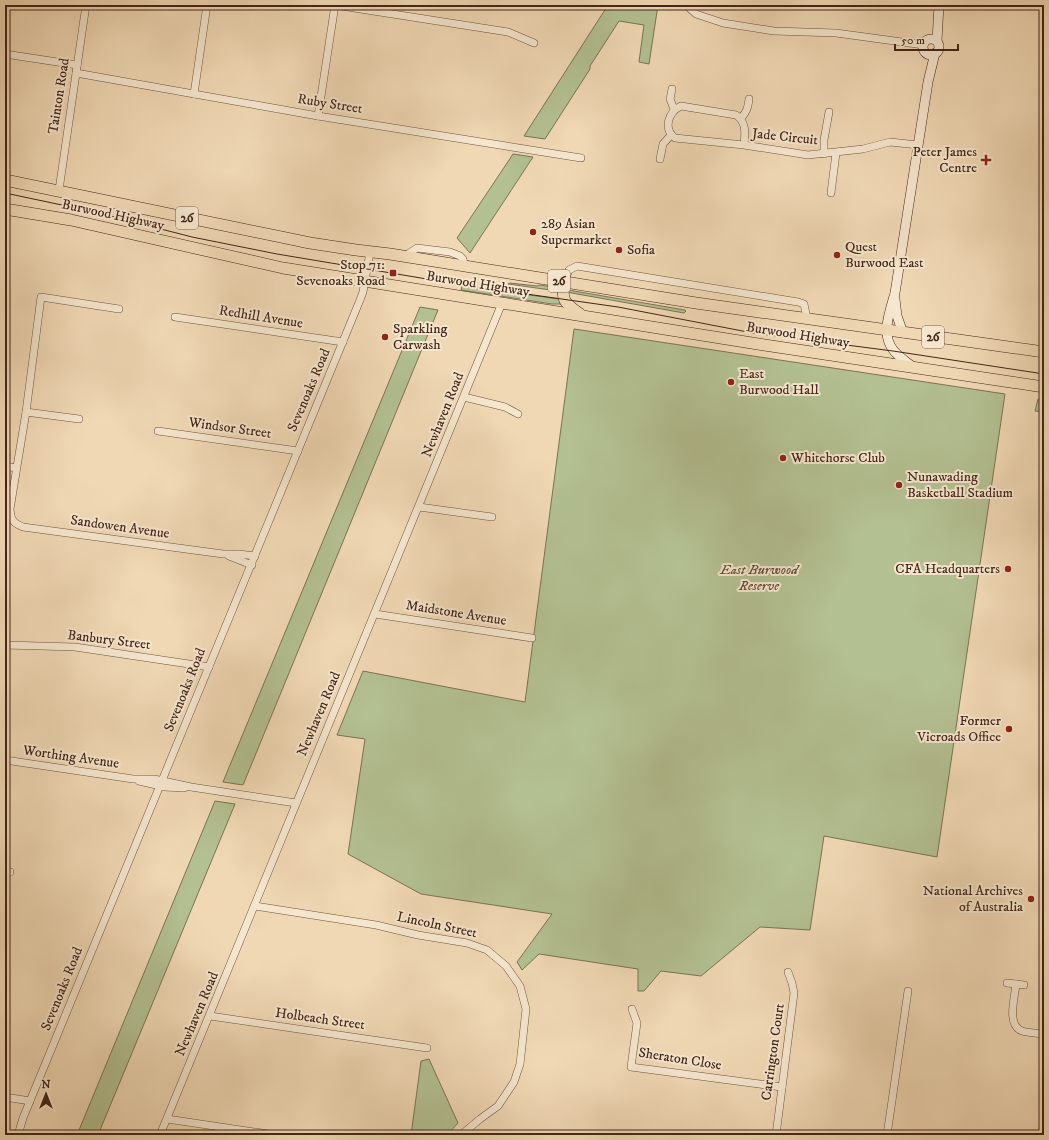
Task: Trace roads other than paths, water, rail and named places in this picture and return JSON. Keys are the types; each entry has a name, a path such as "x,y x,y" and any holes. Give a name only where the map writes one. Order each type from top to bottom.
{"highway":[{"name":"Burwood Highway","path":"5,180 310,243 404,256 807,320 1044,352"},
{"name":"Burwood Highway","path":"5,209 78,222 270,265 582,316 1044,387"},
{"path":"564,282 562,293 564,301 582,316"}],"main road":[{"path":"928,82 925,46 938,8"},
{"path":"914,368 893,351 888,342 887,331 895,293 928,82 935,53 939,48 937,41 938,8"},
{"path":"925,46 931,39 937,41"},
{"path":"925,46 930,54 935,53"},
{"path":"895,293 897,316 903,333"}],"street":[{"name":"Tainton Road","path":"58,190 86,5"},
{"path":"194,94 207,5"},
{"path":"318,116 335,5 508,32 534,42"},
{"path":"686,5 696,14 723,23 774,31 836,33 925,46"},
{"path":"5,54 77,65"},
{"name":"Ruby Street","path":"76,73 318,116 581,158"},
{"path":"660,159 663,144 671,135 668,122 670,114 674,109 671,103 672,89"},
{"name":"Jade Circuit","path":"741,118 747,110 749,99"},
{"name":"Jade Circuit","path":"674,109 680,106 736,115 741,118 744,123 744,145"},
{"name":"Jade Circuit","path":"824,154 824,140 829,112"},
{"name":"Jade Circuit","path":"671,135 675,138 681,139 744,145 808,155 863,150 890,142 918,145"},
{"name":"Jade Circuit","path":"831,193 836,153"},
{"name":"Sevenoaks Road","path":"18,1135 30,1101 362,296 370,252"},
{"name":"Burwood Highway","path":"564,282 569,270 577,266 798,302 804,304 807,320"},
{"path":"5,466 16,468 26,412 41,297 119,309"},
{"name":"Newhaven Road","path":"160,1135 256,906 296,803 502,303"},
{"name":"Redhill Avenue","path":"175,317 343,342"},
{"path":"464,397 505,407 518,414"},
{"path":"26,412 79,419"},
{"name":"Windsor Street","path":"158,431 298,451"},
{"name":"Sandowen Avenue","path":"16,468 10,509 11,518 15,524 23,527 223,554 255,556"},
{"path":"418,507 492,517"},
{"name":"Sandowen Avenue","path":"223,554 252,565"},
{"name":"Maidstone Avenue","path":"375,614 532,638"},
{"name":"Banbury Street","path":"5,645 75,647 208,667"},
{"name":"Worthing Avenue","path":"5,760 296,803"},
{"name":"Lincoln Street","path":"256,906 376,925 436,939 467,943 487,950 506,966 520,986 526,1009 520,1064 514,1082 498,1106 461,1135"},
{"name":"Carrington Court","path":"776,1135 794,993 788,972"},
{"path":"1007,983 1024,985"},
{"path":"1016,984 1012,1018 1014,1025 1021,1031 1044,1034"},
{"path":"887,1135 908,991"},
{"name":"Sheraton Close","path":"632,1009 637,1023 631,1067 782,1087"},
{"name":"Holbeach Street","path":"210,1016 427,1048"},
{"path":"5,1097 30,1101"},
{"path":"167,1119 275,1135"}],"tram line":[{"path":"5,193 95,212 192,237 277,254 463,285 618,307 753,333 893,351 1044,374"}],"place":[{"name":"Peter James Centre","path":"986,160"},
{"name":"289 Asian Supermarket","path":"533,232"},
{"name":"Sofia","path":"619,250"},
{"name":"Quest Burwood East","path":"837,255"},
{"name":"Stop 71: Sevenoaks Road","path":"393,273"},
{"name":"Sparkling Carwash","path":"385,337"},
{"name":"East Burwood Hall","path":"731,382"},
{"name":"Whitehorse Club","path":"783,458"},
{"name":"Nunawading Basketball Stadium","path":"899,485"},
{"name":"CFA Headquarters","path":"1008,569"},
{"name":"Former Vicroads Office","path":"1009,729"},
{"name":"National Archives of Australia","path":"1031,899"}],"park label":[{"name":"East Burwood Reserve","path":"759,578"}]}
